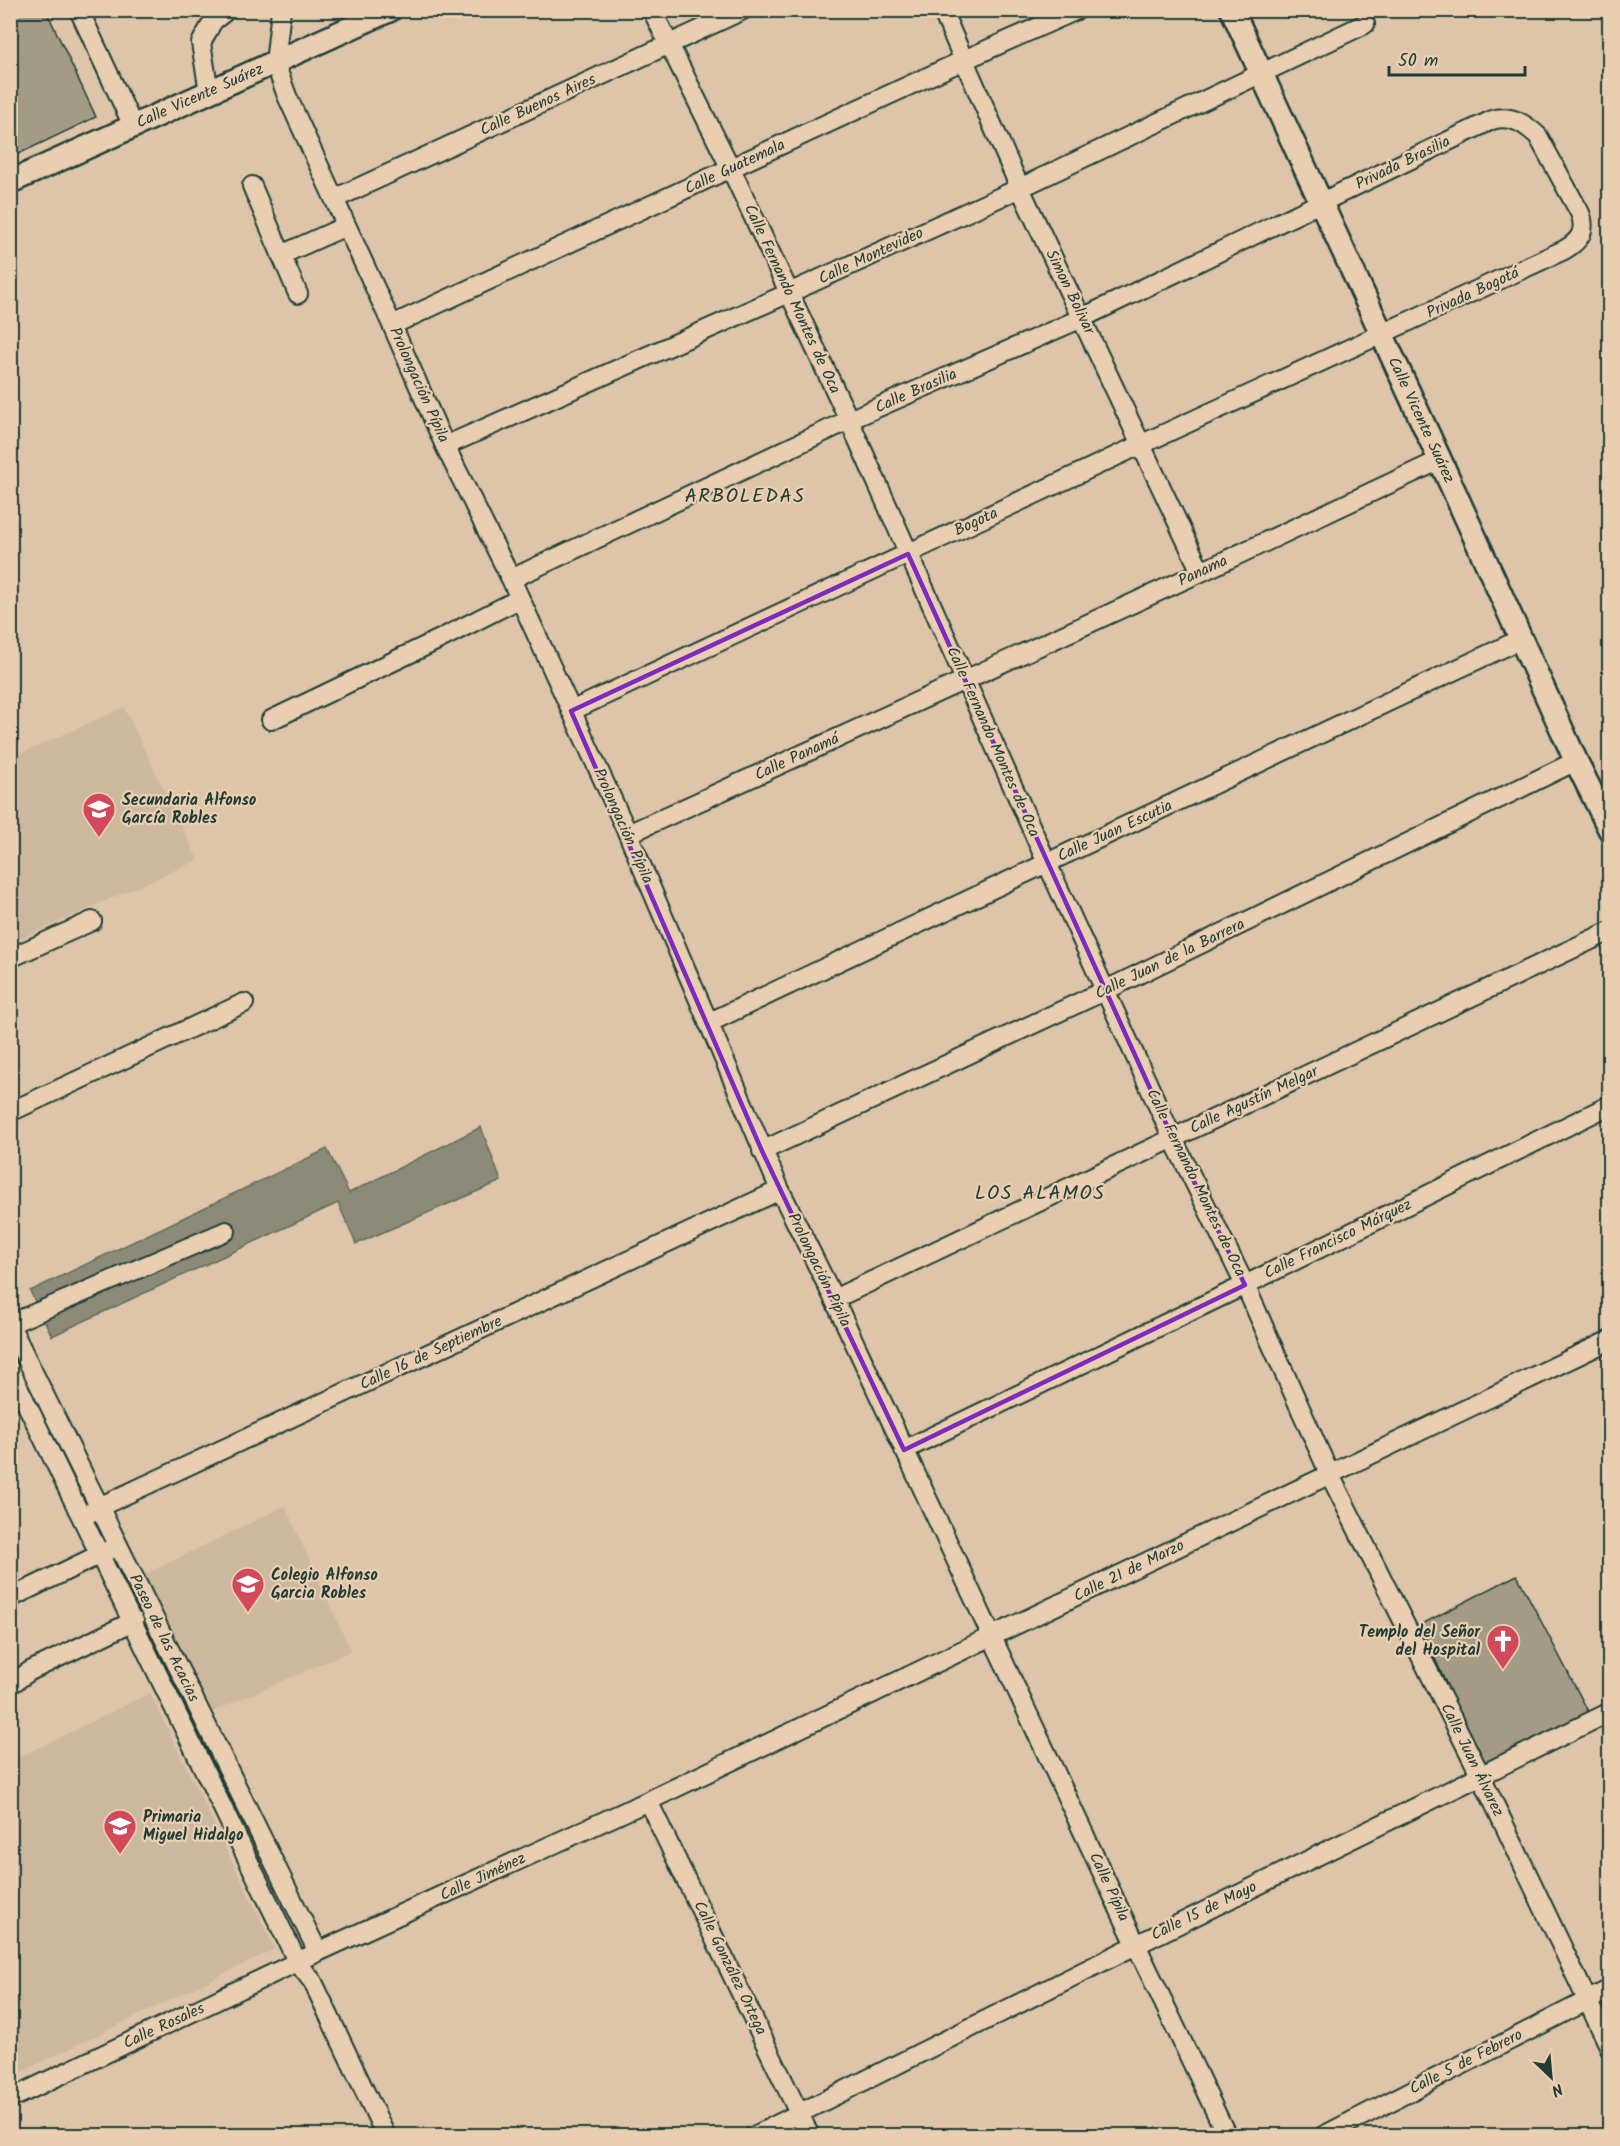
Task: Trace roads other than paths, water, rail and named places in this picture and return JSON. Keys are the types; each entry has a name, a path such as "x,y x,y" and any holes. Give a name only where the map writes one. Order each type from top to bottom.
{"main road":[{"name":"Calle Vicente Suárez","path":"10,182 390,10"},
{"name":"Calle Vicente Suárez","path":"1232,10 1576,761 1610,830"}],"street":[{"path":"78,10 134,126"},
{"path":"209,92 201,43 213,21 226,10"},
{"name":"Prolongación Pípila","path":"281,10 275,63 287,96 445,446 511,579 628,834 762,1151 992,1637"},
{"name":"Calle Fernando Montes de Oca","path":"652,10 731,169 849,420 1047,864 1173,1139 1245,1285 1330,1475"},
{"name":"Calle Buenos Aires","path":"334,199 743,10"},
{"name":"Simon Bolivar","path":"942,10 1020,188 1201,572"},
{"name":"Calle Guatemala","path":"392,325 1077,10"},
{"name":"Calle Montevideo","path":"445,446 1020,188 1365,24"},
{"name":"Privada Brasilia","path":"1320,204 1486,123 1498,118 1511,118 1529,128 1544,144 1583,221 1581,236 1573,245 1564,250"},
{"path":"252,186 298,294"},
{"name":"Calle Brasilia","path":"511,579 849,420 1082,318 1320,204"},
{"path":"281,255 346,226"},
{"name":"Privada Bogotá","path":"1382,335 1564,250"},
{"name":"Bogota","path":"571,711 1142,444 1382,335"},
{"name":"Panama","path":"966,679 1440,460"},
{"path":"271,720 440,639 519,598"},
{"name":"Calle Juan Escutia","path":"708,1023 1521,639"},
{"name":"Calle Panamá","path":"628,834 966,679"},
{"name":"Calle Juan de la Barrera","path":"762,1151 1106,990 1576,761"},
{"path":"10,958 93,921"},
{"name":"Calle Agustín Melgar","path":"834,1299 1610,931"},
{"path":"10,1112 244,1003"},
{"name":"Calle Francisco Márquez","path":"904,1450 1610,1105"},
{"name":"Calle 16 de Septiembre","path":"82,1517 99,1507 780,1190"},
{"path":"10,1324 226,1231"},
{"name":"Paseo de las Acacias","path":"10,1324 318,1952"},
{"name":"Calle 21 de Marzo","path":"648,1801 1610,1340"},
{"name":"Paseo de las Acacias","path":"10,1370 298,1962 313,1982 386,2136"},
{"name":"Calle Juan Álvarez","path":"1330,1475 1481,1776 1607,2038"},
{"path":"10,1598 118,1545"},
{"path":"10,1685 30,1671 134,1622"},
{"name":"Calle Pípila","path":"992,1637 1227,2136"},
{"name":"Calle 15 de Mayo","path":"754,2136 1610,1712"},
{"name":"Calle Jiménez","path":"318,1952 648,1801"},
{"name":"Calle González Ortega","path":"648,1801 810,2136"},
{"path":"313,1982 318,1952"},
{"name":"Calle Rosales","path":"10,2099 318,1952"},
{"name":"Calle 5 de Febrero","path":"1323,2136 1610,1989"}],"place":[{"name":"Secundaria Alfonso García Robles","path":"99,838"},
{"name":"Colegio Alfonso Garcia Robles","path":"248,1613"},
{"name":"Templo del Señor del Hospital","path":"1503,1670"},
{"name":"Primaria Miguel Hidalgo","path":"120,1855"}],"district":[{"name":"ARBOLEDAS","path":"745,497"},
{"name":"LOS ALAMOS","path":"1040,1194"}]}
